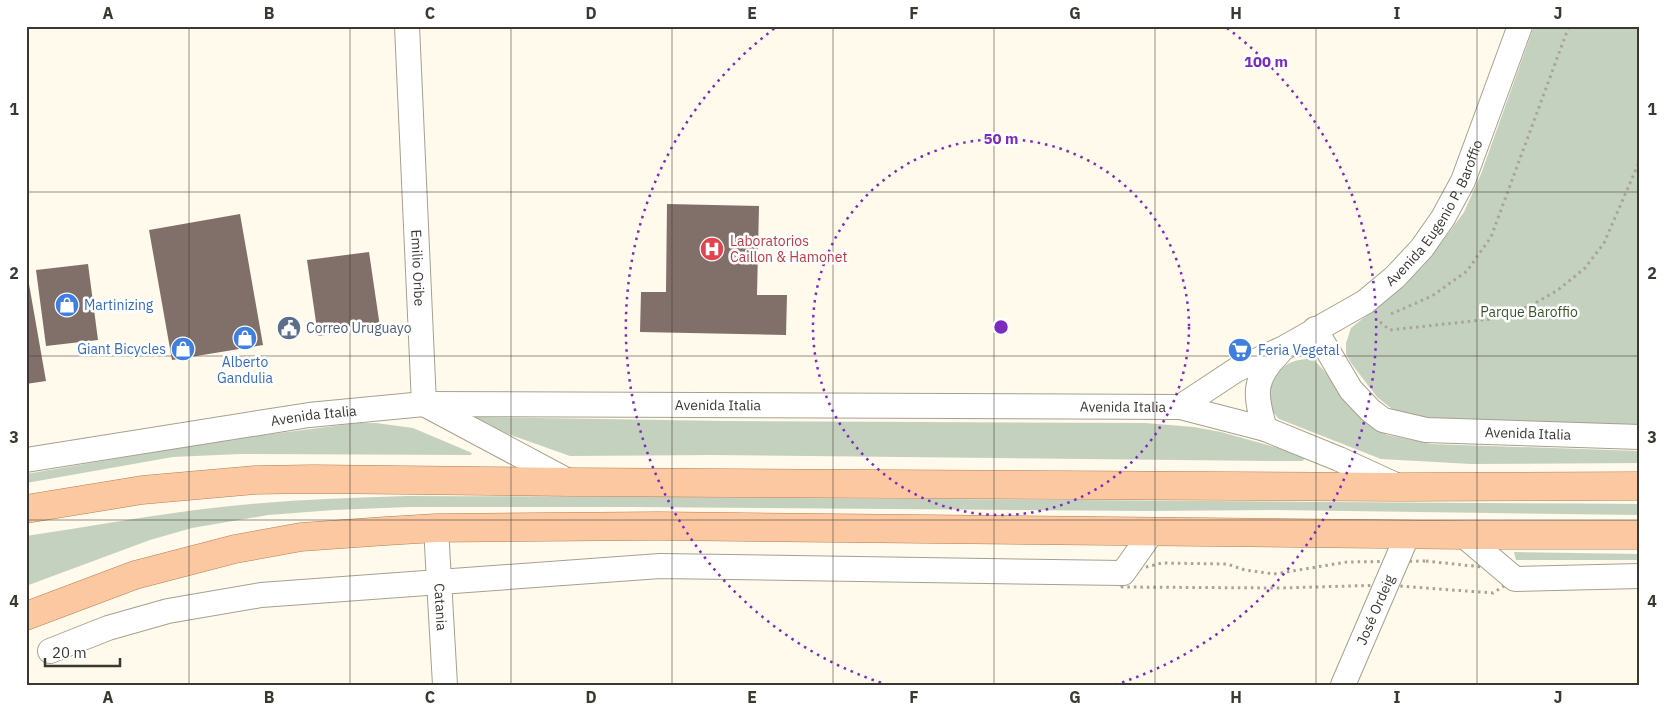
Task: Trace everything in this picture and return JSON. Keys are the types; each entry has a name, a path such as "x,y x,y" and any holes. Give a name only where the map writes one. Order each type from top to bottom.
{"main road":[{"name":"Avenida Italia","path":"26,509 142,490 254,480 312,479 1399,487 1640,486"},
{"path":"26,616 135,575 235,549 301,538 436,528 658,526 1463,535 1640,535"}],"street":[{"name":"Emilio Oribe","path":"407,26 424,404"},
{"name":"Avenida Eugenio P. Baroffio","path":"1180,407 1236,370 1284,348 1364,302 1395,276 1422,248 1443,218 1463,181 1520,26"},
{"name":"Avenida Italia","path":"1315,329 1351,390 1370,410 1383,420 1426,430 1640,437"},
{"name":"Avenida Eugenio P. Baroffio","path":"1265,430 1257,404 1259,380 1267,365 1284,348"},
{"name":"Avenida Italia","path":"26,460 309,415 424,404 1180,407 1265,430 1339,459 1399,487"},
{"path":"424,404 570,482"},
{"name":"Catania","path":"436,528 445,685"},
{"path":"50,651 108,628 168,611 262,595 438,582 660,566 1123,573 1152,532"},
{"name":"José Ordeig","path":"1343,685 1408,534"},
{"path":"1463,535 1515,579 1640,576"}],"path":[{"path":"1569,26 1492,237 1467,271 1432,296 1377,320 1390,330 1491,319 1530,306 1558,290 1585,268 1604,243 1640,160"},
{"path":"1426,561 1482,567 1515,579 1493,593 1386,585 1279,588 1122,587 1123,573 1162,563 1227,564 1245,570 1274,574 1347,562 1426,561"}],"green space":[{"name":"Parque Baroffio","path":"1534,26 1640,26 1640,427 1510,423 1414,417 1397,413 1377,397 1346,354 1346,343 1351,328 1405,285 1442,242 1464,212 1481,174"},
{"path":"1302,359 1311,359 1330,377 1356,413 1373,427 1387,435 1431,444 1640,451 1640,463 1471,464 1381,459 1279,419 1272,411 1267,389 1275,376 1289,363"},
{"path":"473,418 724,421 1145,423 1194,427 1221,432 1292,452 1303,456 1305,459 1302,461 1277,461 711,455 570,456 474,422"},
{"path":"358,423 376,423 413,428 472,453 471,455 240,454 173,457 26,483 26,474 225,440"},
{"path":"408,496 1640,504 1640,515 1276,510 1146,511 633,507 409,507 334,510 268,515 192,528 150,540 26,586 26,536 148,517 243,505 298,500"},
{"path":"1514,552 1640,554 1640,560 1516,560"}],"building":[{"name":"Laboratorios Caillon & Hamonet","path":"667,204 759,206 757,295 787,295 786,335 640,332 641,292 666,292"},
{"path":"240,214 263,345 172,360 149,230"},
{"path":"369,252 380,327 318,336 307,260"},
{"name":"Martinizing","path":"88,264 98,340 46,346 36,270"},
{"path":"26,267 46,381 26,384"}],"place":[{"name":"Laboratorios Caillon & Hamonet","path":"712,249"},
{"name":"Martinizing","path":"67,305"},
{"name":"Correo Uruguayo","path":"289,328"},
{"name":"Alberto Gandulia","path":"245,338"},
{"name":"Giant Bicycles","path":"183,349"},
{"name":"Feria Vegetal","path":"1240,350"}]}
